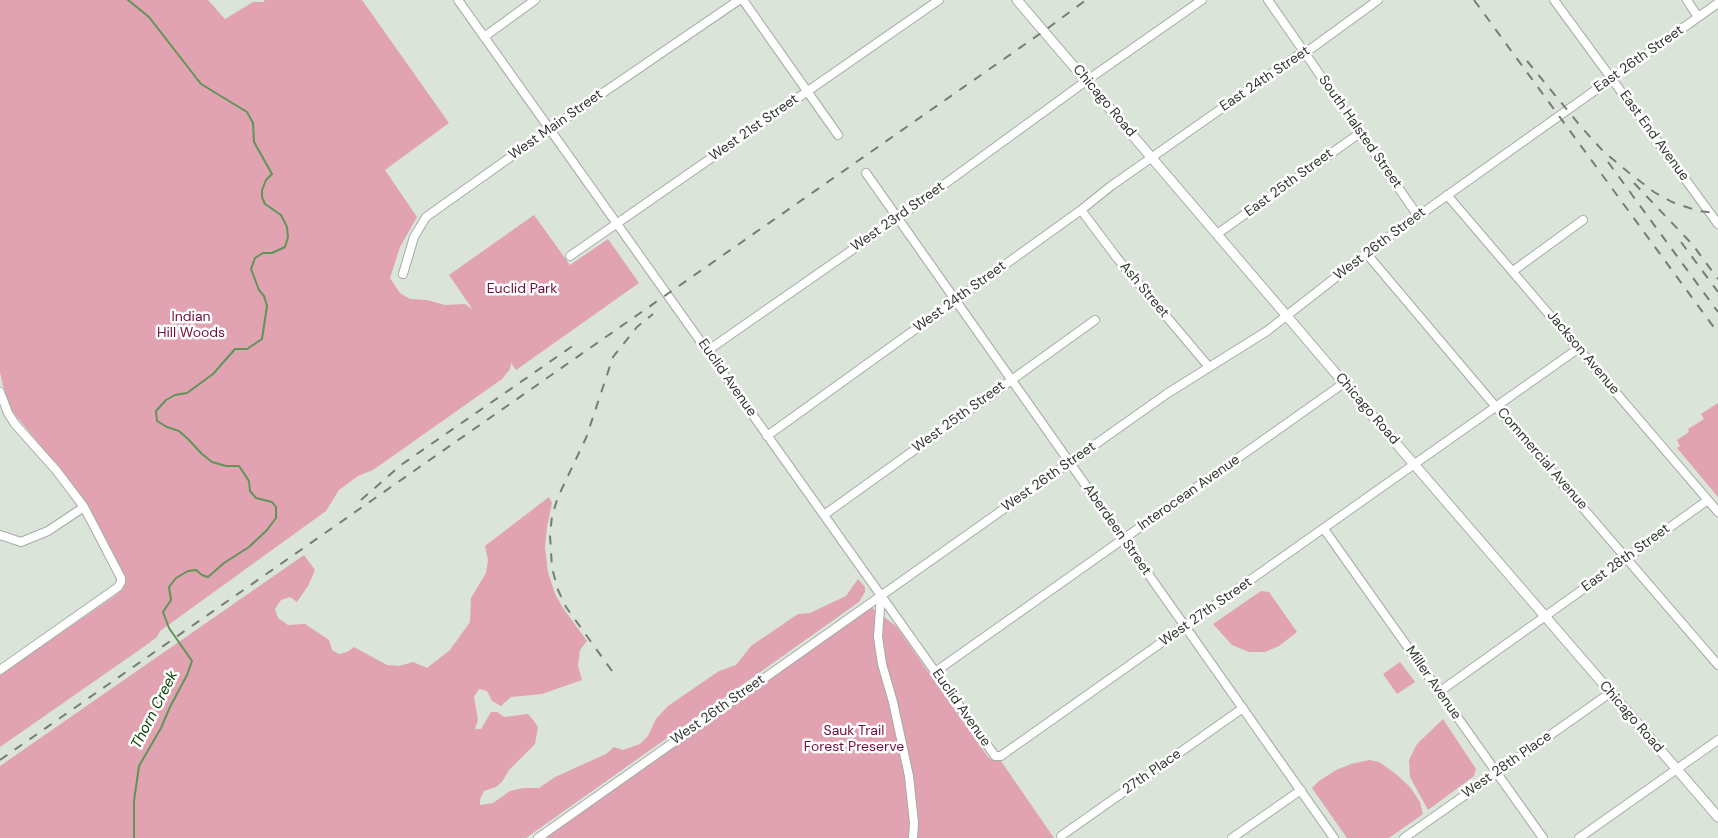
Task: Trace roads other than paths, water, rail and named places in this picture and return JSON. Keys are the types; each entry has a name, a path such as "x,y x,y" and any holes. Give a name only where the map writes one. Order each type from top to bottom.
{"main road":[{"name":"Chicago Road","path":"1017,0 1718,818"}],"street":[{"name":"Euclid Avenue","path":"458,0 995,756"},
{"path":"484,37 535,0"},
{"name":"West Main Street","path":"403,274 414,236 426,217 739,0"},
{"path":"743,0 838,135"},
{"name":"West 21st Street","path":"570,256 939,0"},
{"name":"West 23rd Street","path":"707,351 898,218 1086,80 1202,0"},
{"name":"South Halsted Street","path":"1268,0 1418,216"},
{"name":"East 24th Street","path":"1152,158 1378,0"},
{"name":"East End Avenue","path":"1554,0 1718,224"},
{"path":"1687,0 1698,17"},
{"name":"East 26th Street","path":"1559,115 1718,3"},
{"name":"West 26th Street","path":"538,838 1180,384 1248,344 1366,252 1559,115"},
{"name":"East 25th Street","path":"1217,234 1360,133"},
{"name":"West 24th Street","path":"767,436 1152,158"},
{"name":"Aberdeen Street","path":"866,172 1334,838"},
{"name":"Jackson Avenue","path":"1447,195 1718,512"},
{"name":"Ash Street","path":"1081,210 1117,258 1209,367"},
{"path":"1513,271 1583,220"},
{"name":"Commercial Avenue","path":"1366,252 1496,407 1718,665"},
{"name":"West 25th Street","path":"824,515 1095,320"},
{"name":"West 27th Street","path":"995,756 1001,756 1579,348"},
{"name":"Interocean Avenue","path":"936,672 1344,383"},
{"path":"0,392 8,413 15,424 56,470 84,508 121,582 118,587 0,670"},
{"name":"East 28th Street","path":"1439,692 1708,500"},
{"path":"0,535 21,542 48,531 84,508"},
{"name":"Miller Avenue","path":"1324,529 1543,838"},
{"path":"880,595 878,637 882,664 893,702 909,776 914,823 913,838"},
{"name":"West 28th Place","path":"1404,838 1610,693"},
{"name":"27th Place","path":"1061,836 1243,708"},
{"path":"1579,838 1718,740"},
{"path":"1232,838 1301,790"}],"waterway":[{"name":"Thorn Creek","path":"128,0 149,17 201,84 247,112 253,123 254,142 272,174 266,180 262,190 262,197 265,204 281,215 287,227 288,237 285,247 272,253 263,253 255,258 251,269 267,306 262,339 247,349 235,349 213,374 187,393 175,395 166,400 156,411 157,421 179,431 212,462 226,466 239,466 249,481 250,491 256,498 272,502 276,507 276,518 267,530 249,547 224,563 208,577 196,570 188,571 176,578 169,587 171,600 163,612 169,628 192,661 161,728 139,766 134,801 134,838"}],"railway":[{"path":"0,760 1086,0"},
{"path":"1474,0 1718,333"},
{"path":"1527,61 1582,128 1603,151 1628,172 1654,192 1672,202 1698,211 1718,213"},
{"path":"1608,162 1718,312"},
{"path":"1634,183 1692,244 1718,279"},
{"path":"1681,242 1718,292"},
{"path":"612,671 566,607 558,590 552,568 550,535 552,516 558,497 586,438 613,357 637,327 653,314"},
{"path":"361,500 401,465 574,345"}],"park label":[{"name":"Euclid Park","path":"522,289"},
{"name":"Indian Hill Woods","path":"191,326"},
{"name":"Sauk Trail Forest Preserve","path":"854,740"}]}
